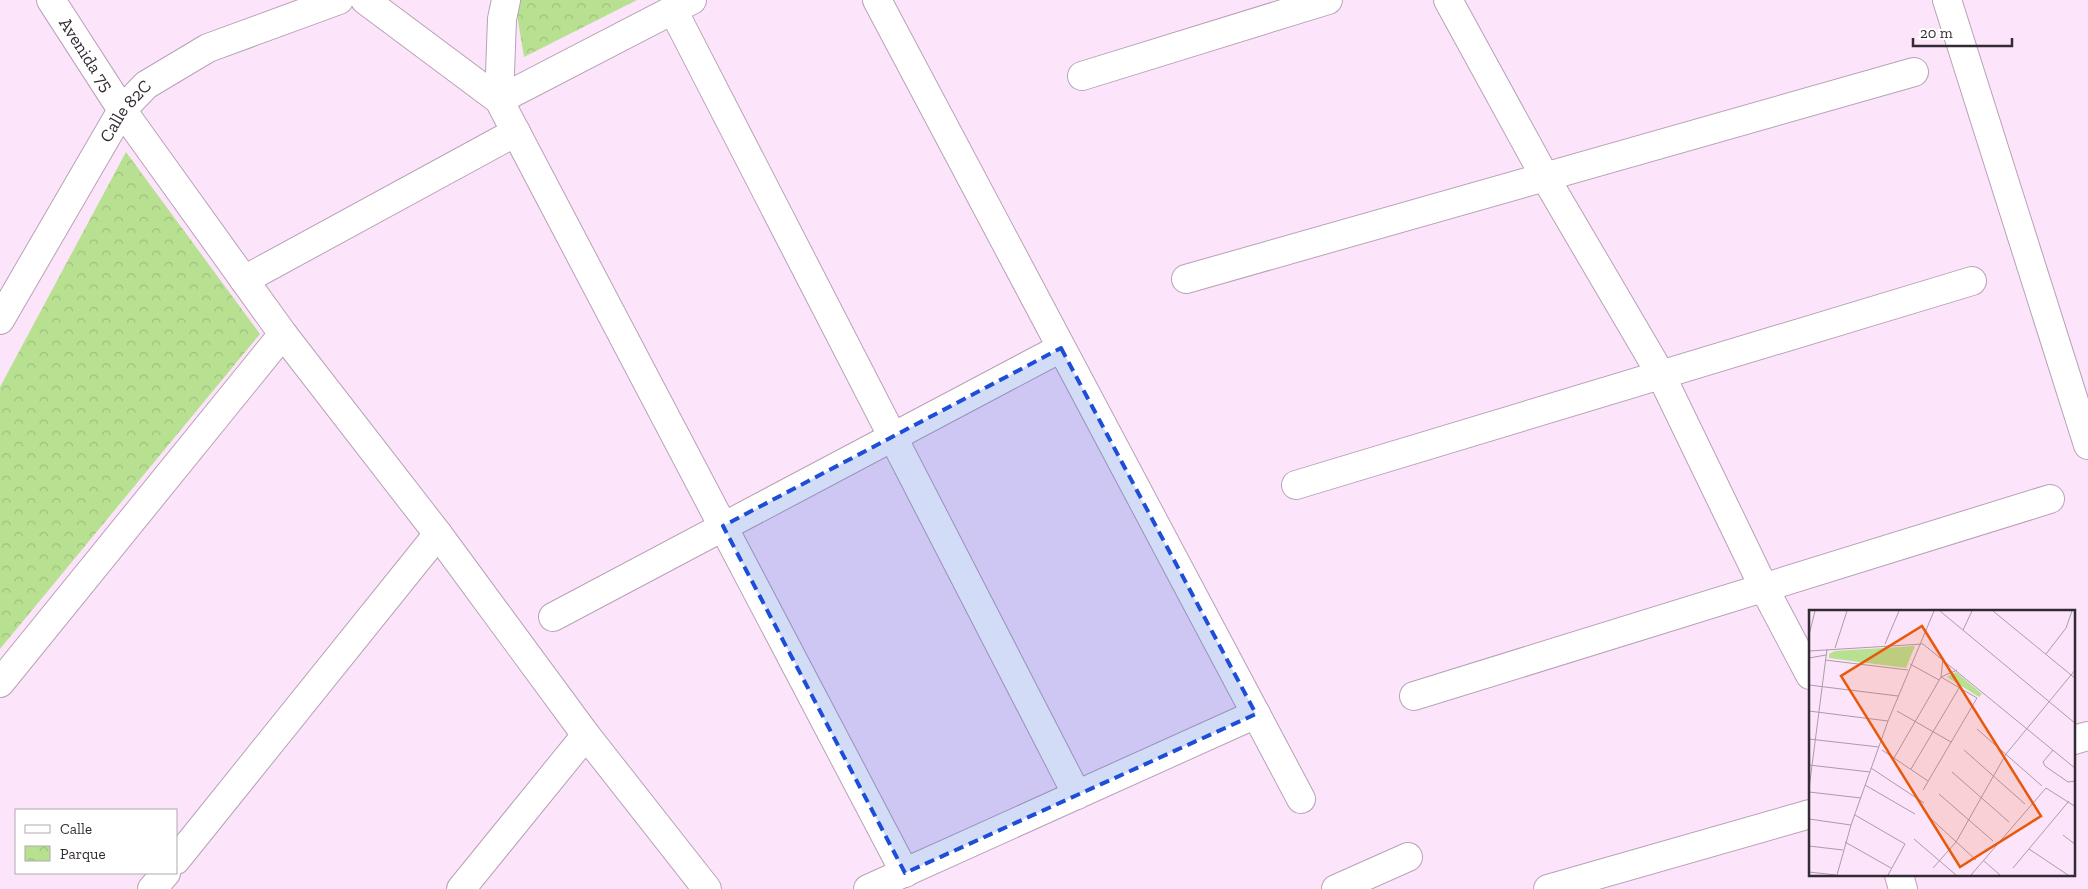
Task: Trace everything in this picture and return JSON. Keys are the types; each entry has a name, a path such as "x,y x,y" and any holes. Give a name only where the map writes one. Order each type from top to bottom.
{"street":[{"name":"Avenida 75","path":"51,0 122,110 283,334 438,534 586,735 707,889"},
{"name":"Calle 82C","path":"0,320 122,110 146,84 208,48 339,0"},
{"path":"365,0 499,100 905,873"},
{"path":"499,100 502,19 506,0"},
{"path":"877,0 1301,799"},
{"path":"1082,76 1328,0"},
{"path":"1448,0 1545,177 1660,373 1763,586 1809,673"},
{"path":"1947,0 2088,445"},
{"path":"499,100 682,5 894,436 1077,795"},
{"path":"1186,279 1914,72"},
{"path":"244,280 516,132"},
{"path":"1296,485 1660,373 1972,281"},
{"path":"0,683 283,334"},
{"path":"553,617 1061,348"},
{"path":"1414,696 1763,586 2050,500"},
{"path":"178,858 438,534"},
{"path":"868,889 1256,714"},
{"path":"461,889 586,735"},
{"path":"1548,889 1809,814"},
{"path":"1336,889 1408,857"},
{"path":"152,889 165,874"},
{"path":"1899,876 1903,889"}],"highlighted area":[{"path":"1061,348 1256,714 905,873 723,526"}],"green space":[{"path":"519,0 637,0 524,57 516,9"},
{"path":"126,152 260,334 0,649 0,387"}]}
